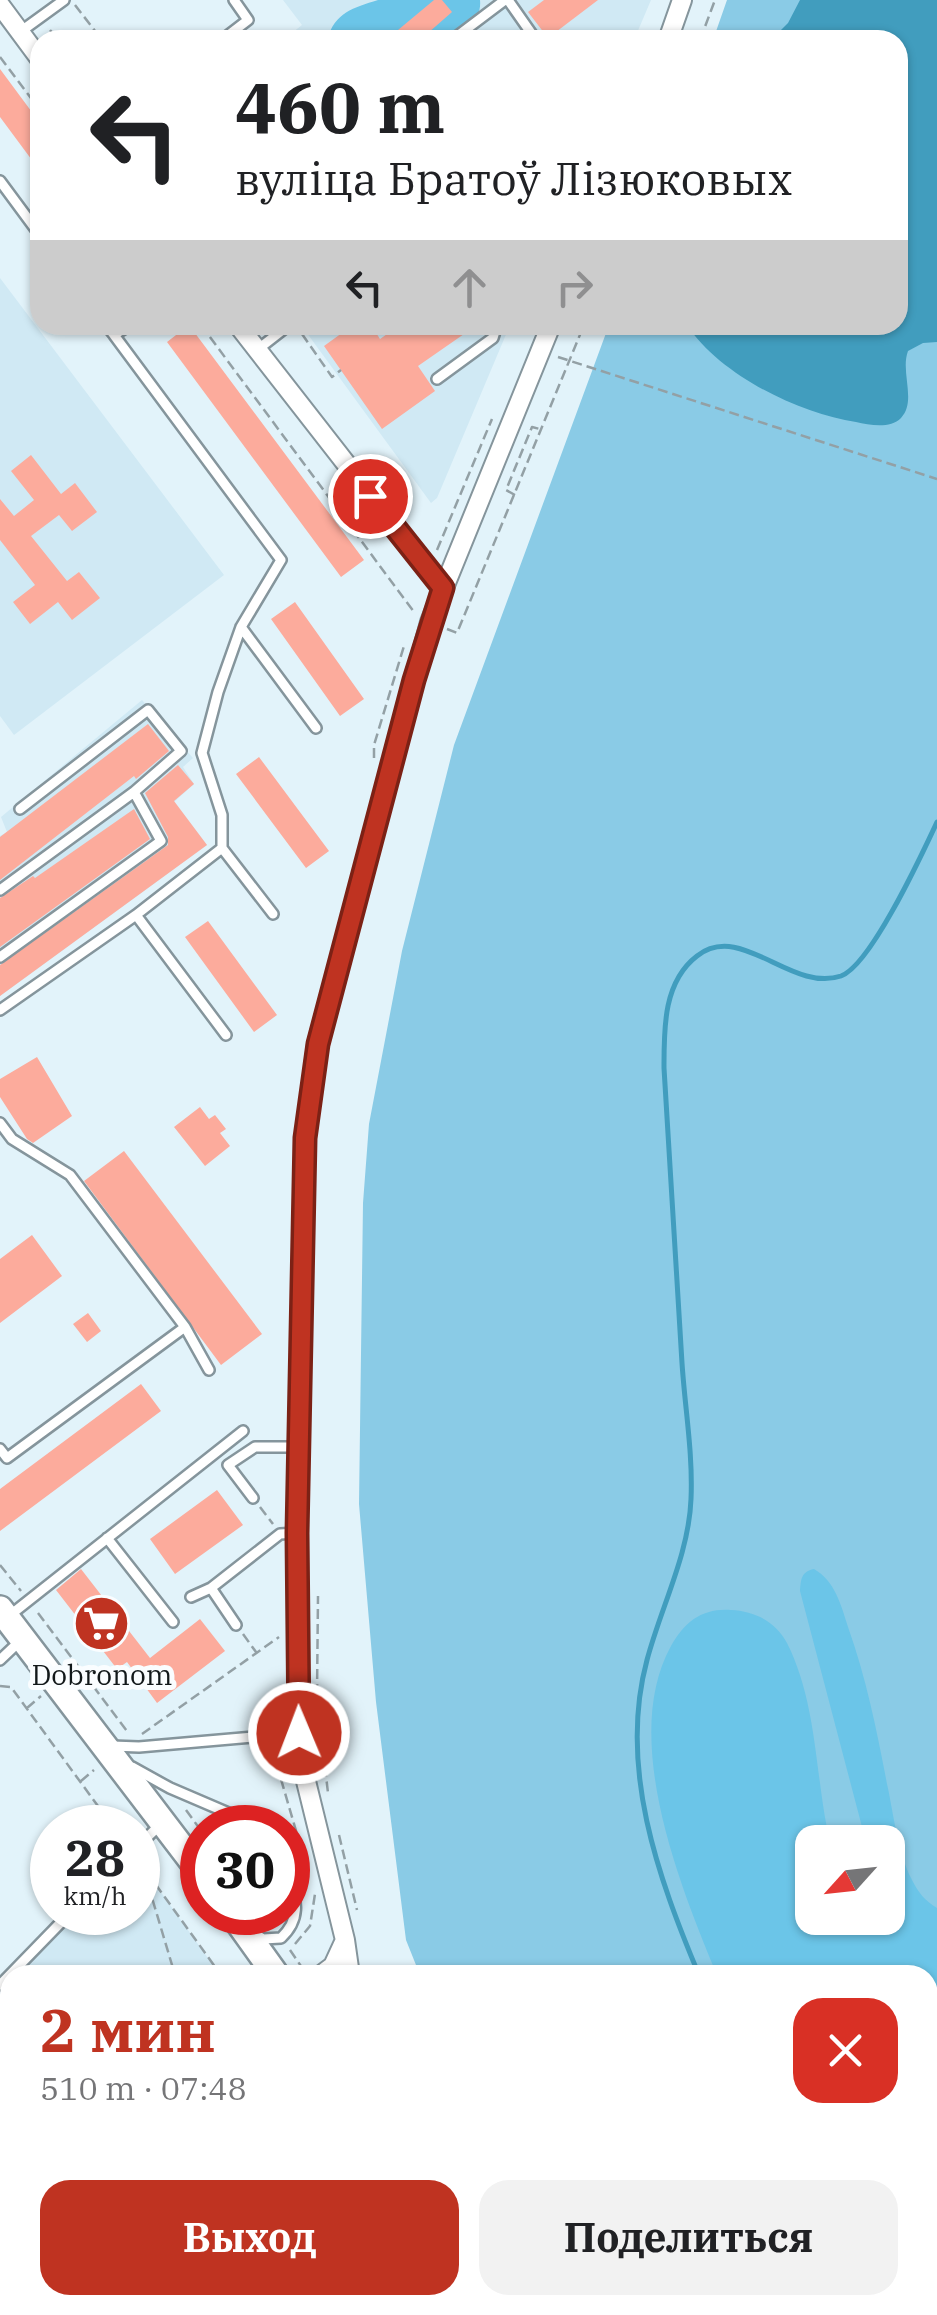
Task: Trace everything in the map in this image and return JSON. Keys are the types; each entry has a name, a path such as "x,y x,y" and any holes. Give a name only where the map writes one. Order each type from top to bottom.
{"main road":[{"path":"7,1625 113,1754 180,1844"},
{"path":"247,1935 269,1965"}],"street":[{"path":"672,30 682,0"},
{"path":"0,6 30,46"},
{"path":"246,335 443,588"},
{"path":"349,1965 302,1769 288,1533 298,1447 305,1138 318,1044 430,622 547,335"},
{"path":"333,1965 345,1940"}],"lane":[{"path":"20,32 68,0"},
{"path":"234,0 248,20 235,30"},
{"path":"466,30 506,0 528,30"},
{"path":"0,181 30,222"},
{"path":"114,335 282,560 241,627 202,753 222,815 222,848 273,914"},
{"path":"257,350 278,335"},
{"path":"437,380 494,335"},
{"path":"241,627 316,728"},
{"path":"20,808 148,710 182,751 202,753"},
{"path":"0,890 134,792 182,751"},
{"path":"0,957 160,842 134,792"},
{"path":"0,1010 136,915 222,848"},
{"path":"136,915 226,1035"},
{"path":"0,1123 12,1139 70,1176 185,1327 209,1370"},
{"path":"0,1148 12,1139"},
{"path":"0,1450 7,1458 185,1327"},
{"path":"0,1660 7,1625 29,1600 243,1431"},
{"path":"253,1498 228,1466 254,1447 298,1447"},
{"path":"191,1597 211,1588 288,1533"},
{"path":"107,1538 173,1622"},
{"path":"211,1588 236,1625"},
{"path":"113,1754 139,1748 299,1733"},
{"path":"113,1754 170,1788 210,1805"},
{"path":"160,1826 164,1822"},
{"path":"19,1965 49,1935"},
{"path":"258,1935 284,1935"}],"path":[{"path":"68,0 94,30"},
{"path":"704,30 716,0"},
{"path":"0,57 30,97"},
{"path":"209,335 417,616 458,633 580,335"},
{"path":"300,335 332,377 341,370"},
{"path":"540,351 937,478"},
{"path":"515,495 506,490 532,427 541,430"},
{"path":"374,745 397,664"},
{"path":"253,1498 288,1533"},
{"path":"0,1565 78,1666"},
{"path":"318,1596 317,1700 330,1802"},
{"path":"236,1625 257,1653"},
{"path":"81,1782 113,1754 284,1634"},
{"path":"0,1686 10,1687 98,1805"},
{"path":"276,1749 288,1805"},
{"path":"335,1820 357,1910"},
{"path":"160,1891 214,1965"},
{"path":"160,1925 172,1965"}],"shaded area":[{"path":"283,0 651,0 638,30 296,30 302,25"},
{"path":"378,0 480,0 478,13 464,30 331,30 340,17"},
{"path":"727,0 937,0 937,1965 416,1965 406,1940 376,1702 359,1504 363,1203 369,1124 402,951 454,745 605,335 908,335 908,30 716,30"},
{"path":"800,0 937,0 937,342 923,343 908,351 906,411 886,425 833,417 786,401 719,360 695,335 908,335 908,30 781,30"},
{"path":"0,278 30,318 30,335 43,335 224,575 14,735 0,716"},
{"path":"308,335 506,335 437,498 431,503"},
{"path":"142,700 193,758 183,767 194,784 174,802 207,845 0,996 0,836 7,832 1,817"},
{"path":"814,1569 836,1594 871,1704 894,1825 862,1825 800,1591 802,1577"},
{"path":"731,1610 756,1615 771,1624 787,1643 809,1711 827,1825 795,1825 795,1935 905,1935 905,1863 919,1892 937,1908 937,1965 713,1965 673,1856 653,1767 651,1724 657,1683 671,1646 689,1623 703,1614"},
{"path":"160,1891 180,1919 180,1935 191,1935 213,1965 19,1965 49,1935 160,1935"}],"building":[{"path":"434,0 442,0 452,12 431,30 398,30"},
{"path":"544,0 598,0 559,30 542,30 528,12"},
{"path":"0,69 30,110 30,158 0,117"},
{"path":"176,335 196,335 364,560 341,577 167,342"},
{"path":"339,335 377,335 380,339 386,335 463,335 418,366 435,391 382,429 324,346"},
{"path":"31,455 61,494 75,483 97,512 72,531 59,515 31,536 67,581 79,572 100,598 72,620 58,602 30,624 13,602 35,585 0,540 0,499 14,516 34,500 11,471"},
{"path":"295,602 364,699 340,716 271,619"},
{"path":"148,724 169,751 0,880 0,837"},
{"path":"259,757 329,851 306,868 236,774"},
{"path":"178,765 194,784 174,801 207,845 0,996 0,965 168,845 168,837 145,793"},
{"path":"134,809 150,839 0,947 0,898"},
{"path":"208,921 277,1015 254,1032 185,937"},
{"path":"37,1057 72,1116 33,1143 0,1097 0,1079"},
{"path":"200,1107 209,1119 215,1115 226,1129 220,1133 230,1146 205,1166 174,1127"},
{"path":"124,1151 262,1334 221,1365 84,1181"},
{"path":"32,1235 62,1276 0,1323 0,1259"},
{"path":"88,1313 101,1331 87,1342 73,1324"},
{"path":"141,1384 161,1411 0,1531 0,1489"},
{"path":"217,1490 243,1525 175,1574 150,1539"},
{"path":"81,1569 150,1658 200,1619 225,1651 157,1703 127,1662 117,1669 56,1590"}],"waterway":[{"path":"695,1965 657,1860 640,1781 637,1741 639,1700 647,1660 680,1560 691,1499 664,1068 668,1007 686,967 714,948 749,951 822,979 841,976 853,968 881,931 937,822"}],"place":[{"name":"Dobronom","path":"102,1623"}],"route":[{"path":"299,1733 297,1533 305,1138 318,1044 354,898 430,622 443,588 370,496"}]}
